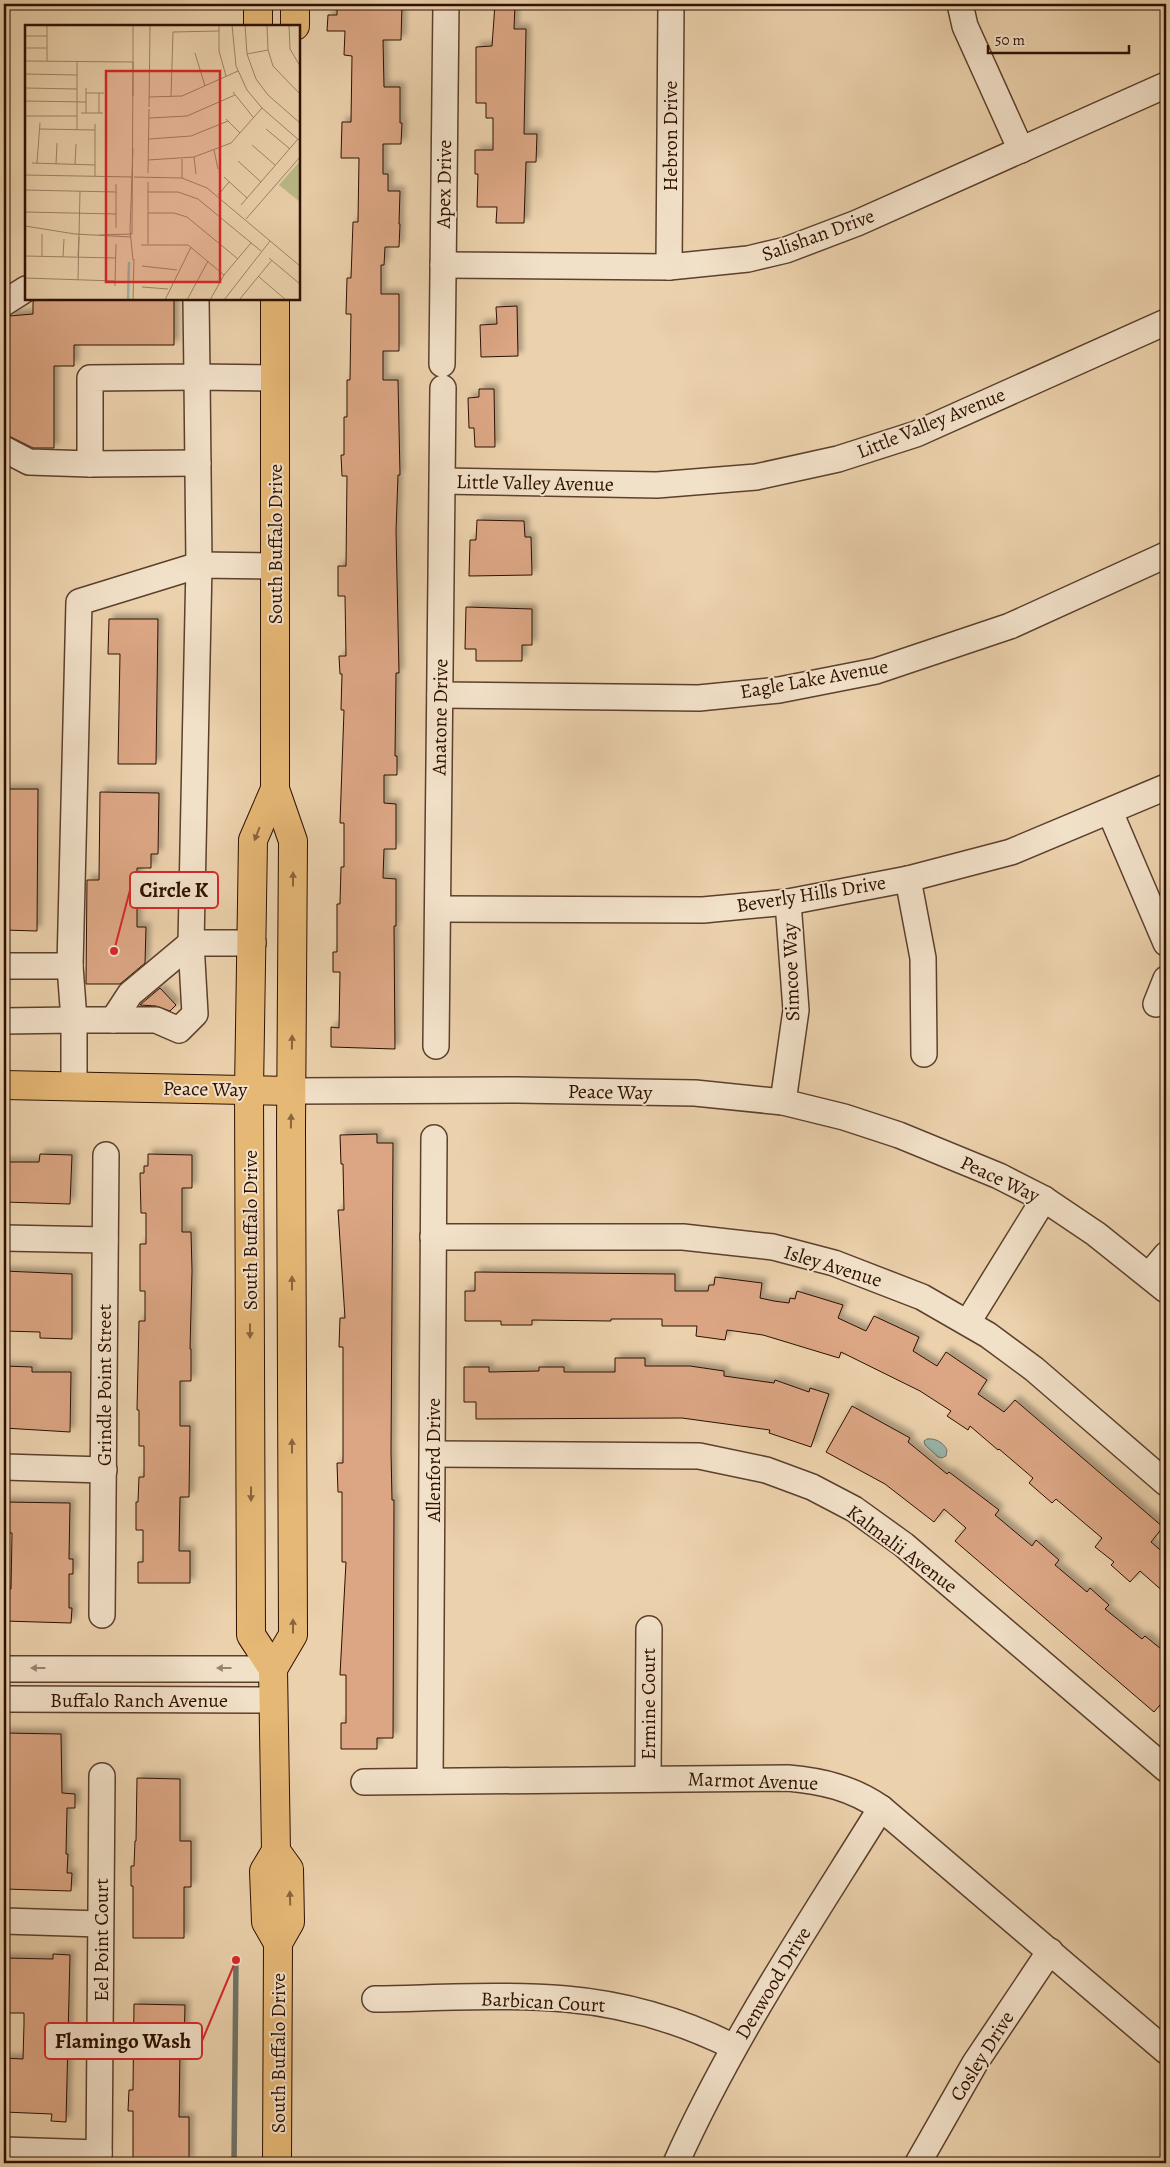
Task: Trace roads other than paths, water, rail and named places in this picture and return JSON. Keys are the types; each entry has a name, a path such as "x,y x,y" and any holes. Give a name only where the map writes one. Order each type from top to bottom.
{"main road":[{"path":"258,4 258,25"},
{"path":"295,4 295,25"},
{"name":"South Buffalo Drive","path":"272,1669 294,1635 291,1091 294,841 275,789 275,300"},
{"name":"South Buffalo Drive","path":"275,789 254,840 249,1090 251,1635 272,1669 276,1851 264,1871 266,1922 278,1944 277,2163"},
{"name":"Peace Way","path":"4,1085 291,1091"}],"street":[{"name":"Apex Drive","path":"442,376 446,4"},
{"name":"Hebron Drive","path":"669,267 671,4"},
{"path":"960,4 965,26 1021,150"},
{"name":"Salishan Drive","path":"443,265 669,267 748,259 786,250 857,223 1166,85"},
{"path":"4,303 25,290"},
{"path":"4,1021 156,1020 179,1030 195,1014 191,943 200,566 196,300"},
{"name":"Little Valley Avenue","path":"443,481 657,485 756,477 838,459 916,434 1166,322"},
{"name":"Anatone Drive","path":"436,1046 443,481 442,376"},
{"path":"90,464 90,378 275,378"},
{"path":"4,449 29,462 198,464"},
{"name":"Eagle Lake Avenue","path":"440,695 699,698 779,690 876,671 1010,626 1166,555"},
{"path":"74,1087 74,1020 70,966 79,602 200,566 275,566"},
{"name":"Beverly Hills Drive","path":"438,909 703,910 788,902 908,879 1011,852 1166,787"},
{"path":"1110,812 1166,943"},
{"path":"908,879 923,958 924,1054"},
{"name":"Simcoe Way","path":"782,1102 796,1010 788,902"},
{"path":"113,1020 130,994 191,943 253,943"},
{"path":"4,966 70,966"},
{"path":"1156,1004 1166,979"},
{"name":"Peace Way","path":"291,1091 695,1093 782,1102 844,1117 899,1135 999,1176 1044,1199 1096,1234 1158,1283"},
{"name":"Allenford Drive","path":"430,1781 434,1138"},
{"name":"Grindle Point Street","path":"102,1615 106,1155"},
{"path":"968,1322 1044,1199"},
{"name":"Isley Avenue","path":"434,1237 684,1237 742,1242 805,1255 862,1273 922,1297 988,1335 1034,1369 1166,1483"},
{"path":"4,1238 105,1240"},
{"path":"1158,1283 1166,1255"},
{"name":"Kalmalii Avenue","path":"433,1454 698,1456 766,1470 812,1487 854,1509 904,1545 1166,1769"},
{"path":"4,1467 104,1470"},
{"name":"Ermine Court","path":"648,1779 649,1629"},
{"name":"Buffalo Ranch Avenue","path":"4,1668 272,1669"},
{"path":"71,1668 72,1700"},
{"path":"122,1668 122,1701"},
{"name":"Buffalo Ranch Avenue","path":"4,1699 122,1701 273,1700"},
{"name":"Eel Point Court","path":"99,2158 102,1776"},
{"name":"Marmot Avenue","path":"364,1782 648,1779 808,1780 860,1794 881,1808 1166,2051"},
{"name":"Denwood Drive","path":"676,2163 701,2106 734,2047 881,1808"},
{"path":"4,1921 100,1924"},
{"name":"Cosley Drive","path":"918,2163 975,2063 1050,1951"},
{"name":"Barbican Court","path":"375,1999 520,1997 575,2000 610,2005 659,2017 707,2034 734,2047"},
{"path":"4,2150 99,2158"}],"water":[{"path":"927,1439 936,1440 941,1443 947,1450 946,1456 938,1457 925,1445 924,1441"}],"waterway":[{"path":"234,2163 236,1960"}],"place":[{"name":"Circle K","path":"114,951"},
{"name":"Flamingo Wash","path":"236,1960"}]}
